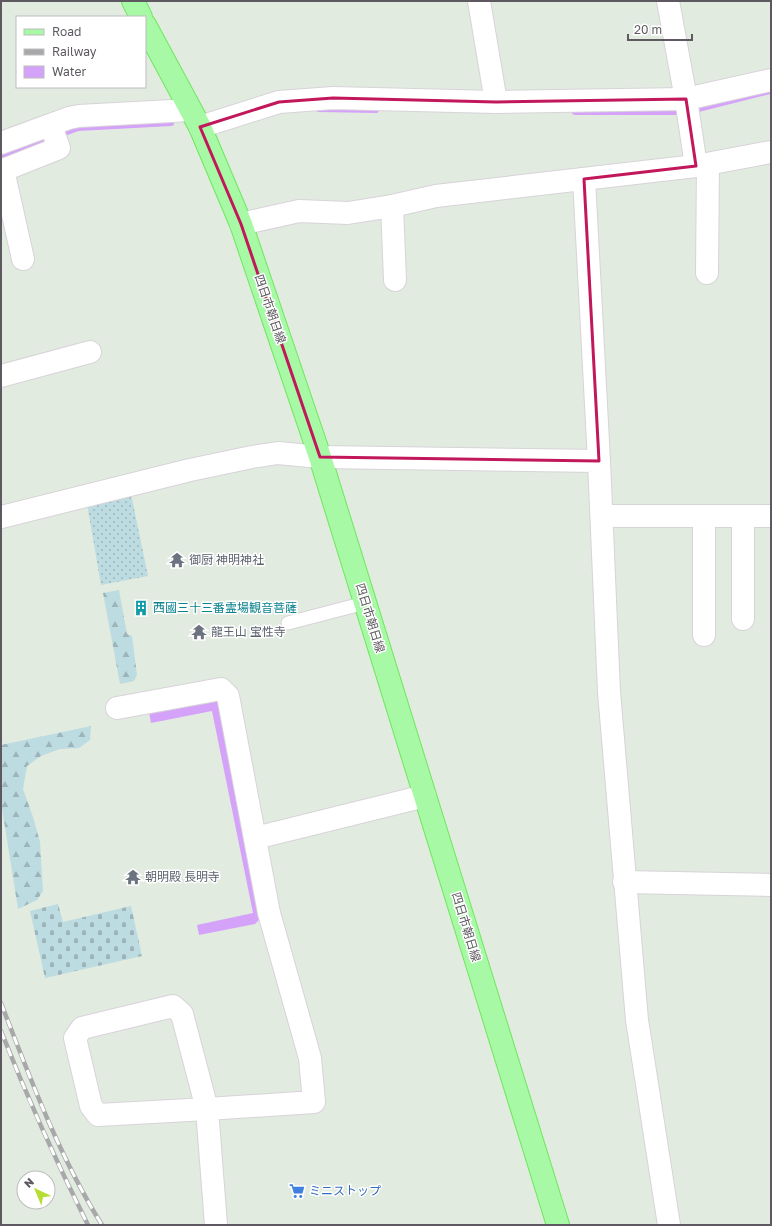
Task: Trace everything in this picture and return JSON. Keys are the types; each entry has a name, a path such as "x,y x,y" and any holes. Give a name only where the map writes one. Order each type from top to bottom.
{"main road":[{"path":"133,1 140,16"},
{"name":"四日市朝日線","path":"146,27 195,119 241,224 320,457 558,1225"}],"street":[{"path":"479,1 496,102"},
{"path":"668,1 686,99 702,164 707,273"},
{"path":"1,143 53,133 69,118 79,116 195,119 279,102 333,98 496,102 686,99 771,80"},
{"path":"23,259 2,170 58,148 53,133"},
{"path":"241,224 299,212 348,213 392,206 436,196 702,164 771,152"},
{"path":"584,179 602,516 609,692 624,882 637,1020 669,1225"},
{"path":"392,206 395,280"},
{"path":"1,376 90,352"},
{"path":"1,517 190,470 278,453 320,457 599,461"},
{"path":"602,516 771,516"},
{"path":"704,516 704,635"},
{"path":"743,516 743,619"},
{"path":"117,708 221,690 228,696 268,912 310,1058 314,1102 207,1109 98,1115 90,1106 75,1038 82,1028 173,1006 182,1014 207,1109 216,1225"},
{"path":"255,838 425,796"},
{"path":"624,882 771,885"}],"lane":[{"path":"288,623 365,603"}],"highlighted area":[{"path":"333,98 496,102 686,99 696,166 584,179 599,461 320,457 241,224 200,127 279,102"}],"green space":[{"path":"131,494 148,576 101,585 87,504"},
{"path":"119,590 127,634 132,636 137,675 134,681 120,684 103,593"},
{"path":"91,726 90,740 79,748 60,749 41,756 27,766 23,789 40,842 43,891 37,900 18,909 1,802 1,745"},
{"path":"58,904 63,922 131,906 142,956 45,978 30,911"}],"water":[{"path":"216,698 223,704 262,917 255,924 199,935 197,925 253,913 212,711 151,723 149,712"}],"waterway":[{"path":"698,109 770,91"},
{"path":"319,109 376,110"},
{"path":"575,112 677,112"},
{"path":"1,155 78,128 171,123"}],"railway":[{"path":"1,1003 46,1116 72,1172 102,1225"},
{"path":"1,1031 42,1129 88,1225"}],"place":[{"name":"御厨 神明神社","path":"177,560"},
{"name":"西國三十三番霊場観音菩薩","path":"141,608"},
{"name":"龍王山 宝性寺","path":"199,632"},
{"name":"朝明殿 長明寺","path":"133,877"},
{"name":"ミニストップ","path":"297,1191"}]}
